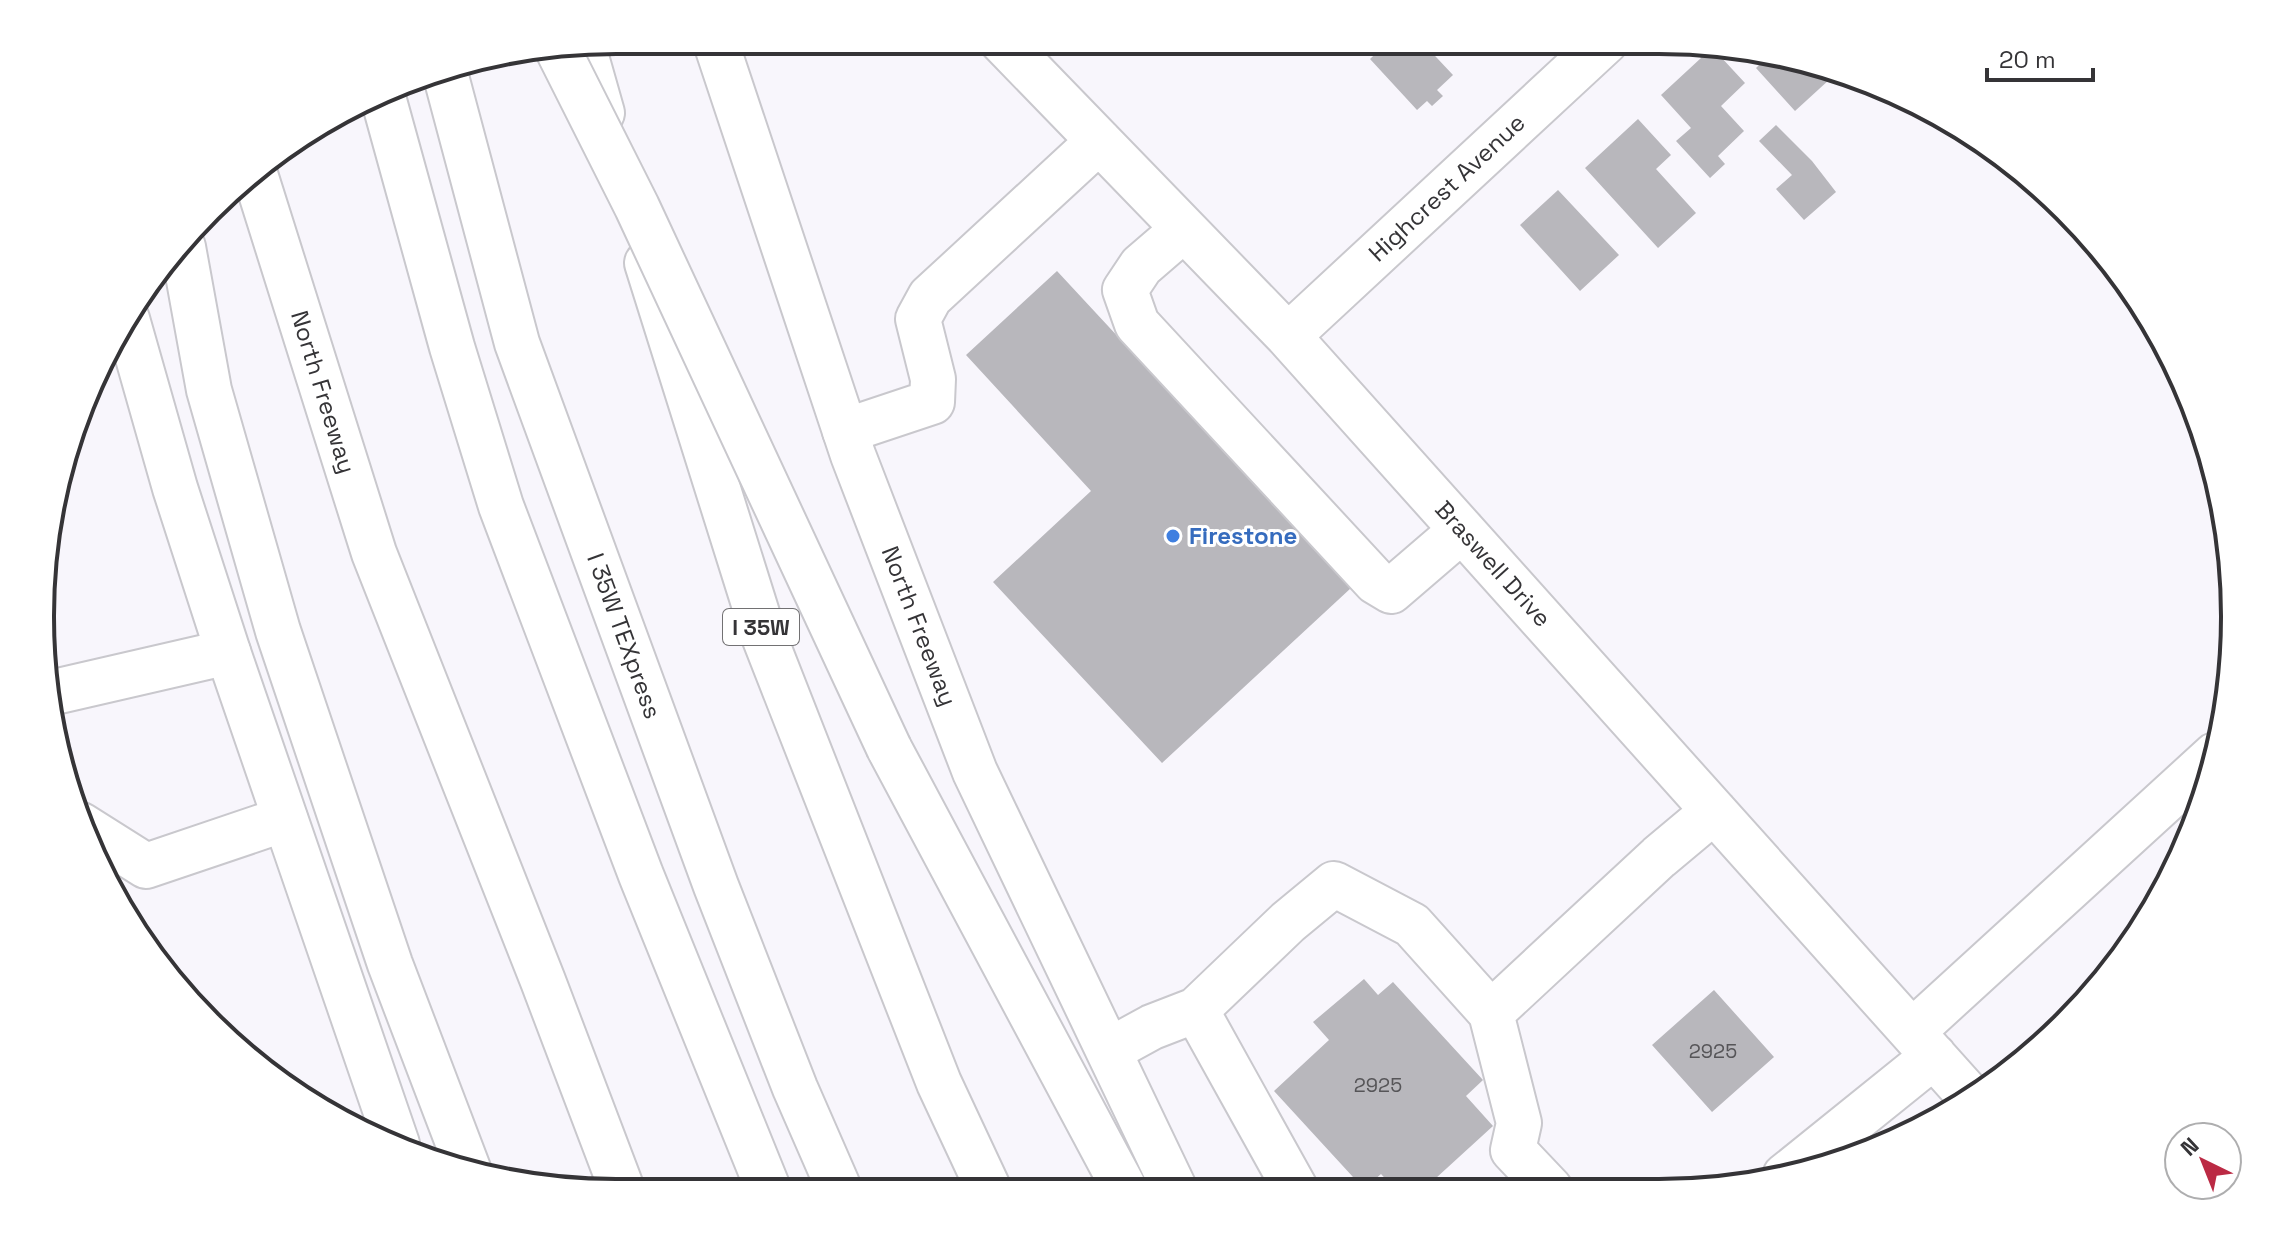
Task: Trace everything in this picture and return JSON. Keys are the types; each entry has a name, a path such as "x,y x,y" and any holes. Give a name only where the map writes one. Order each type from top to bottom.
{"main road":[{"name":"North Freeway","path":"720,54 845,431 975,772 1170,1179"},
{"name":"Braswell Drive","path":"1015,54 1288,336 1963,1089"},
{"name":"Highcrest Avenue","path":"1288,336 1592,54"},
{"name":"I 35W","path":"585,55 610,144 765,639 939,1083 984,1179"},
{"path":"562,57 637,207 889,748 1119,1179"},
{"name":"I 35W TEXpress","path":"447,81 517,343 716,886 795,1088 835,1179"},
{"path":"385,104 452,347 501,506 641,875 764,1179"},
{"path":"845,431 932,402 933,379 918,319 930,297 1099,141"},
{"name":"North Freeway","path":"258,184 374,553 618,1179"},
{"path":"1184,229 1141,266 1125,290 1137,324 1376,582 1391,591 1462,530"},
{"path":"185,257 209,390 278,631 390,964 464,1158"},
{"path":"131,332 175,488 228,652 391,1132"},
{"path":"59,691 228,652"},
{"path":"1801,1161 2199,771"},
{"path":"1491,1013 1659,857 1714,811"},
{"path":"99,836 146,866 285,819"},
{"path":"1110,1050 1152,1027 1196,1010 1288,922 1334,884 1412,925 1491,1013 1519,1123 1513,1150 1541,1179"},
{"path":"1196,1010 1290,1179"}],"building":[{"path":"1375,54 1433,54 1453,75 1437,90 1443,96 1432,106 1427,101 1417,110 1370,59"},
{"path":"1699,55 1722,58 1745,83 1721,106 1744,131 1718,156 1725,164 1710,178 1676,141 1691,128 1661,95 1701,58"},
{"path":"1760,64 1768,65 1828,81 1795,111 1756,68"},
{"path":"1638,119 1671,155 1656,169 1696,213 1658,248 1585,168"},
{"path":"1776,125 1812,161 1836,192 1804,220 1776,189 1792,175 1759,141"},
{"path":"1558,190 1619,255 1580,291 1520,225"},
{"name":"Firestone","path":"1057,271 1351,588 1162,763 993,582 1091,491 966,355"},
{"path":"1364,979 1378,995 1393,982 1483,1080 1466,1096 1493,1126 1435,1179 1386,1179 1381,1174 1375,1179 1355,1179 1274,1091 1329,1040 1313,1022"},
{"path":"1714,990 1774,1057 1712,1112 1652,1045"}],"place":[{"name":"Firestone","path":"1173,536"}]}
